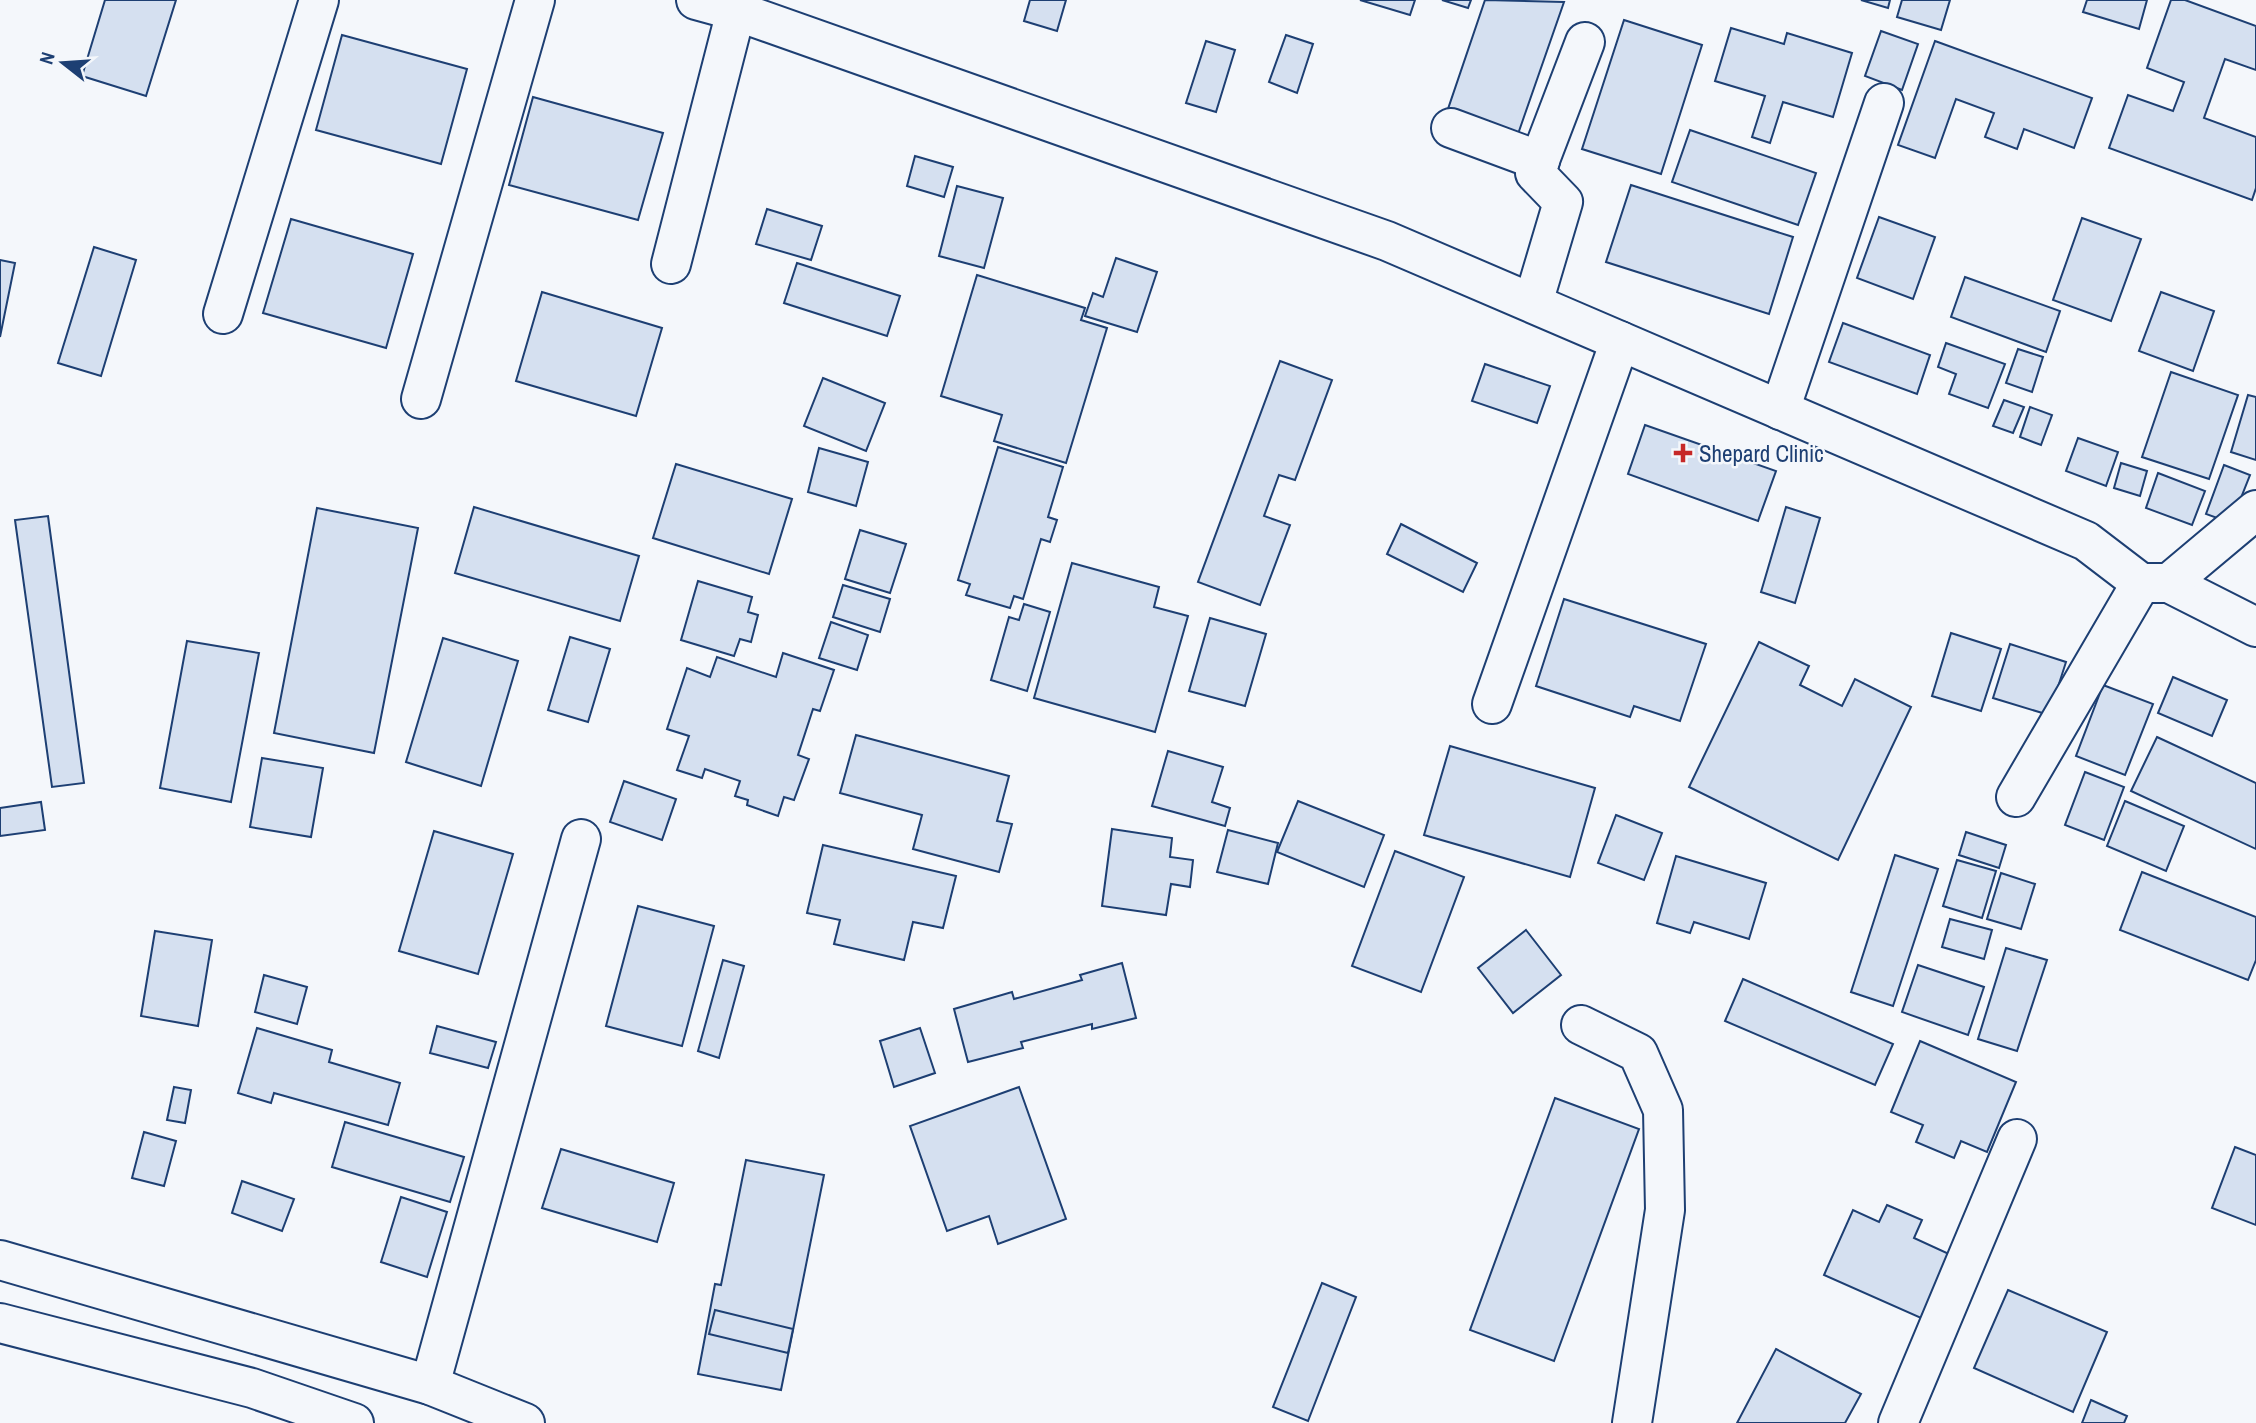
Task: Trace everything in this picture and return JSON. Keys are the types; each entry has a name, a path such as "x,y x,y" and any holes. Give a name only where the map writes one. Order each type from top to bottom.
{"street":[{"path":"223,314 319,0"},
{"path":"421,399 535,0"},
{"path":"696,0 736,11 1387,241 2086,541 2155,583 2256,627"},
{"path":"671,264 736,11"},
{"path":"1533,303 1563,202 1535,173 1585,42"},
{"path":"1780,410 1884,103"},
{"path":"1451,128 1540,161"},
{"path":"1492,705 1620,341"},
{"path":"2016,797 2155,583 2256,510"},
{"path":"430,1385 581,839"},
{"path":"1581,1025 1638,1053 1663,1110 1665,1210 1632,1423"},
{"path":"1898,1423 2017,1139"},
{"path":"0,1260 430,1385 525,1423"},
{"path":"0,1323 251,1388 354,1423"}],"building":[{"path":"105,0 176,0 146,96 82,76"},
{"path":"1030,0 1066,0 1057,31 1024,21"},
{"path":"1360,0 1415,0 1410,15"},
{"path":"1442,0 1471,0 1468,8"},
{"path":"1485,0 1564,2 1518,134 1448,109"},
{"path":"1861,0 1890,0 1888,8"},
{"path":"1902,0 1950,0 1941,30 1897,17"},
{"path":"2087,0 2147,0 2139,29 2083,12"},
{"path":"2171,0 2185,0 2256,26 2256,70 2225,59 2204,118 2256,137 2256,188 2252,200 2109,148 2128,95 2173,111 2184,82 2147,68"},
{"path":"1624,20 1702,45 1661,174 1582,149"},
{"path":"1731,28 1784,44 1787,33 1852,53 1833,117 1783,102 1770,143 1752,137 1765,96 1715,81"},
{"path":"1881,31 1918,44 1902,90 1865,76"},
{"path":"342,35 467,69 441,164 316,130"},
{"path":"1286,35 1313,44 1297,93 1269,82"},
{"path":"1206,41 1235,50 1216,112 1186,103"},
{"path":"1935,41 2092,98 2074,148 2024,129 2017,149 1985,137 1994,113 1956,99 1935,158 1898,145"},
{"path":"533,97 663,133 638,220 509,185"},
{"path":"1690,130 1816,173 1798,225 1672,182"},
{"path":"915,156 953,167 944,197 907,186"},
{"path":"1631,185 1793,237 1769,314 1606,262"},
{"path":"957,186 1003,198 984,268 939,256"},
{"path":"767,209 822,226 811,260 756,244"},
{"path":"1879,217 1935,237 1913,299 1857,278"},
{"path":"2082,218 2141,239 2111,321 2053,300"},
{"path":"291,219 413,254 386,348 263,313"},
{"path":"94,247 136,260 101,376 58,363"},
{"path":"1116,258 1157,272 1137,332 1085,316 1093,293 1103,297"},
{"path":"0,260 15,263 0,337"},
{"path":"797,263 900,296 887,336 784,303"},
{"path":"977,275 1085,308 1081,320 1107,328 1066,463 994,441 1002,415 941,396"},
{"path":"1965,277 2060,311 2046,352 1951,317"},
{"path":"542,292 662,328 636,416 516,381"},
{"path":"2161,292 2214,311 2193,371 2139,351"},
{"path":"1843,323 1930,355 1917,394 1829,362"},
{"path":"1946,343 2005,364 1988,408 1949,394 1956,374 1938,367"},
{"path":"2018,349 2043,357 2032,392 2006,383"},
{"path":"1280,361 1332,380 1295,480 1279,475 1264,516 1290,525 1260,605 1198,582"},
{"path":"1485,364 1550,386 1537,423 1472,401"},
{"path":"2171,372 2238,395 2209,479 2142,457"},
{"path":"823,378 885,403 866,451 804,426"},
{"path":"2248,395 2256,397 2256,460 2231,452"},
{"path":"2004,400 2024,407 2013,433 1993,426"},
{"path":"2030,407 2052,415 2041,445 2020,437"},
{"path":"1645,425 1776,471 1758,521 1628,474"},
{"path":"2078,438 2118,452 2106,486 2066,471"},
{"path":"998,447 1063,467 1048,517 1057,520 1050,542 1041,539 1023,599 1014,596 1010,608 966,595 970,584 958,580"},
{"path":"819,448 868,462 856,506 808,492"},
{"path":"2121,463 2147,471 2140,496 2114,488"},
{"path":"676,464 792,499 769,574 653,538"},
{"path":"2224,465 2250,475 2231,523 2206,514"},
{"path":"2158,473 2205,491 2192,525 2146,508"},
{"path":"474,507 639,556 620,621 455,573"},
{"path":"1786,507 1820,518 1795,603 1761,592"},
{"path":"317,508 418,528 374,753 274,733"},
{"path":"48,516 84,783 52,787 15,520"},
{"path":"1401,524 1477,563 1463,592 1387,554"},
{"path":"860,530 906,544 890,593 845,579"},
{"path":"1072,563 1159,587 1154,607 1188,616 1155,732 1034,698"},
{"path":"698,581 752,597 748,612 758,615 751,642 740,639 734,656 681,640"},
{"path":"843,585 890,599 880,632 833,617"},
{"path":"1564,599 1706,644 1680,721 1634,706 1630,717 1536,686"},
{"path":"1024,604 1050,612 1027,691 991,680 1009,617 1019,620"},
{"path":"1210,618 1266,634 1245,706 1189,691"},
{"path":"831,622 868,635 857,670 819,658"},
{"path":"1951,633 2001,649 1981,711 1932,696"},
{"path":"570,637 610,649 588,722 548,710"},
{"path":"443,638 518,661 481,786 406,762"},
{"path":"187,641 259,653 231,802 160,788"},
{"path":"1759,642 1809,666 1800,685 1842,706 1855,679 1911,707 1838,860 1689,787"},
{"path":"2010,644 2066,662 2049,715 1993,698"},
{"path":"783,653 834,670 820,711 813,709 798,755 809,759 794,800 784,797 778,816 747,805 748,800 735,796 740,781 705,769 702,778 677,770 689,736 667,729 687,668 710,677 717,657 776,677"},
{"path":"2173,677 2227,700 2212,736 2158,713"},
{"path":"2103,685 2153,704 2125,775 2076,756"},
{"path":"856,735 1009,776 997,821 1012,824 999,872 913,849 922,815 840,793"},
{"path":"2157,737 2256,783 2256,849 2131,791"},
{"path":"1450,746 1595,788 1570,877 1424,835"},
{"path":"1168,751 1223,767 1212,802 1230,808 1225,826 1152,806"},
{"path":"262,758 323,768 311,837 250,827"},
{"path":"2085,772 2124,787 2104,840 2065,825"},
{"path":"624,781 676,799 662,840 610,822"},
{"path":"1298,801 1384,835 1364,887 1277,852"},
{"path":"2125,801 2184,826 2166,871 2107,846"},
{"path":"41,802 45,830 0,836 0,808"},
{"path":"1616,815 1662,833 1644,880 1598,863"},
{"path":"1112,829 1172,838 1170,857 1193,860 1190,887 1171,884 1166,915 1102,906"},
{"path":"1228,830 1278,843 1268,884 1217,872"},
{"path":"434,831 513,854 478,974 399,951"},
{"path":"1966,832 2006,845 1999,868 1959,855"},
{"path":"823,845 956,876 943,928 913,922 904,960 834,944 840,920 807,913"},
{"path":"1395,851 1464,877 1421,992 1352,966"},
{"path":"1895,855 1938,869 1893,1006 1851,992"},
{"path":"1676,856 1766,883 1749,939 1694,922 1690,933 1657,923"},
{"path":"1957,860 1996,871 1982,918 1943,906"},
{"path":"2142,872 2256,917 2256,960 2248,980 2120,930"},
{"path":"2001,873 2035,884 2021,929 1987,919"},
{"path":"638,906 714,926 682,1046 606,1026"},
{"path":"1950,919 1992,930 1984,959 1942,947"},
{"path":"1526,930 1561,975 1513,1013 1478,968"},
{"path":"155,931 212,940 198,1026 141,1016"},
{"path":"2006,948 2047,960 2017,1051 1978,1039"},
{"path":"723,960 744,966 719,1058 698,1051"},
{"path":"1122,963 1136,1018 1092,1029 1092,1024 1021,1042 1023,1048 968,1062 954,1009 1012,992 1014,999 1082,980 1080,975"},
{"path":"1918,965 1984,987 1968,1035 1902,1012"},
{"path":"264,975 307,987 297,1024 255,1012"},
{"path":"1743,979 1893,1044 1875,1085 1725,1021"},
{"path":"437,1026 496,1042 488,1068 430,1053"},
{"path":"257,1028 332,1050 329,1062 400,1083 388,1125 274,1093 271,1103 238,1093"},
{"path":"920,1028 935,1073 894,1087 880,1041"},
{"path":"1920,1041 2016,1082 1987,1152 1961,1141 1954,1158 1916,1142 1923,1125 1891,1112"},
{"path":"174,1087 191,1090 185,1123 167,1120"},
{"path":"1019,1087 1066,1219 998,1244 989,1216 947,1231 910,1126"},
{"path":"1555,1098 1639,1129 1554,1361 1470,1330"},
{"path":"345,1122 464,1157 450,1202 332,1167"},
{"path":"144,1132 176,1141 164,1186 132,1178"},
{"path":"2235,1147 2256,1155 2256,1225 2212,1208"},
{"path":"561,1149 674,1183 657,1242 542,1208"},
{"path":"746,1160 824,1175 781,1390 698,1374 715,1284 721,1285"},
{"path":"242,1181 294,1199 282,1231 232,1213"},
{"path":"401,1197 447,1212 427,1277 381,1262"},
{"path":"1887,1205 1922,1220 1914,1238 1949,1254 1921,1318 1824,1275 1853,1210 1879,1222"},
{"path":"1322,1283 1356,1297 1308,1421 1273,1407"},
{"path":"2008,1290 2107,1332 2073,1412 1974,1368"},
{"path":"715,1310 793,1329 788,1353 709,1334"},
{"path":"1776,1349 1861,1394 1845,1423 1737,1423"},
{"path":"2091,1400 2127,1416 2124,1423 2082,1423"}],"place":[{"name":"Shepard Clinic","path":"1683,453"}]}
